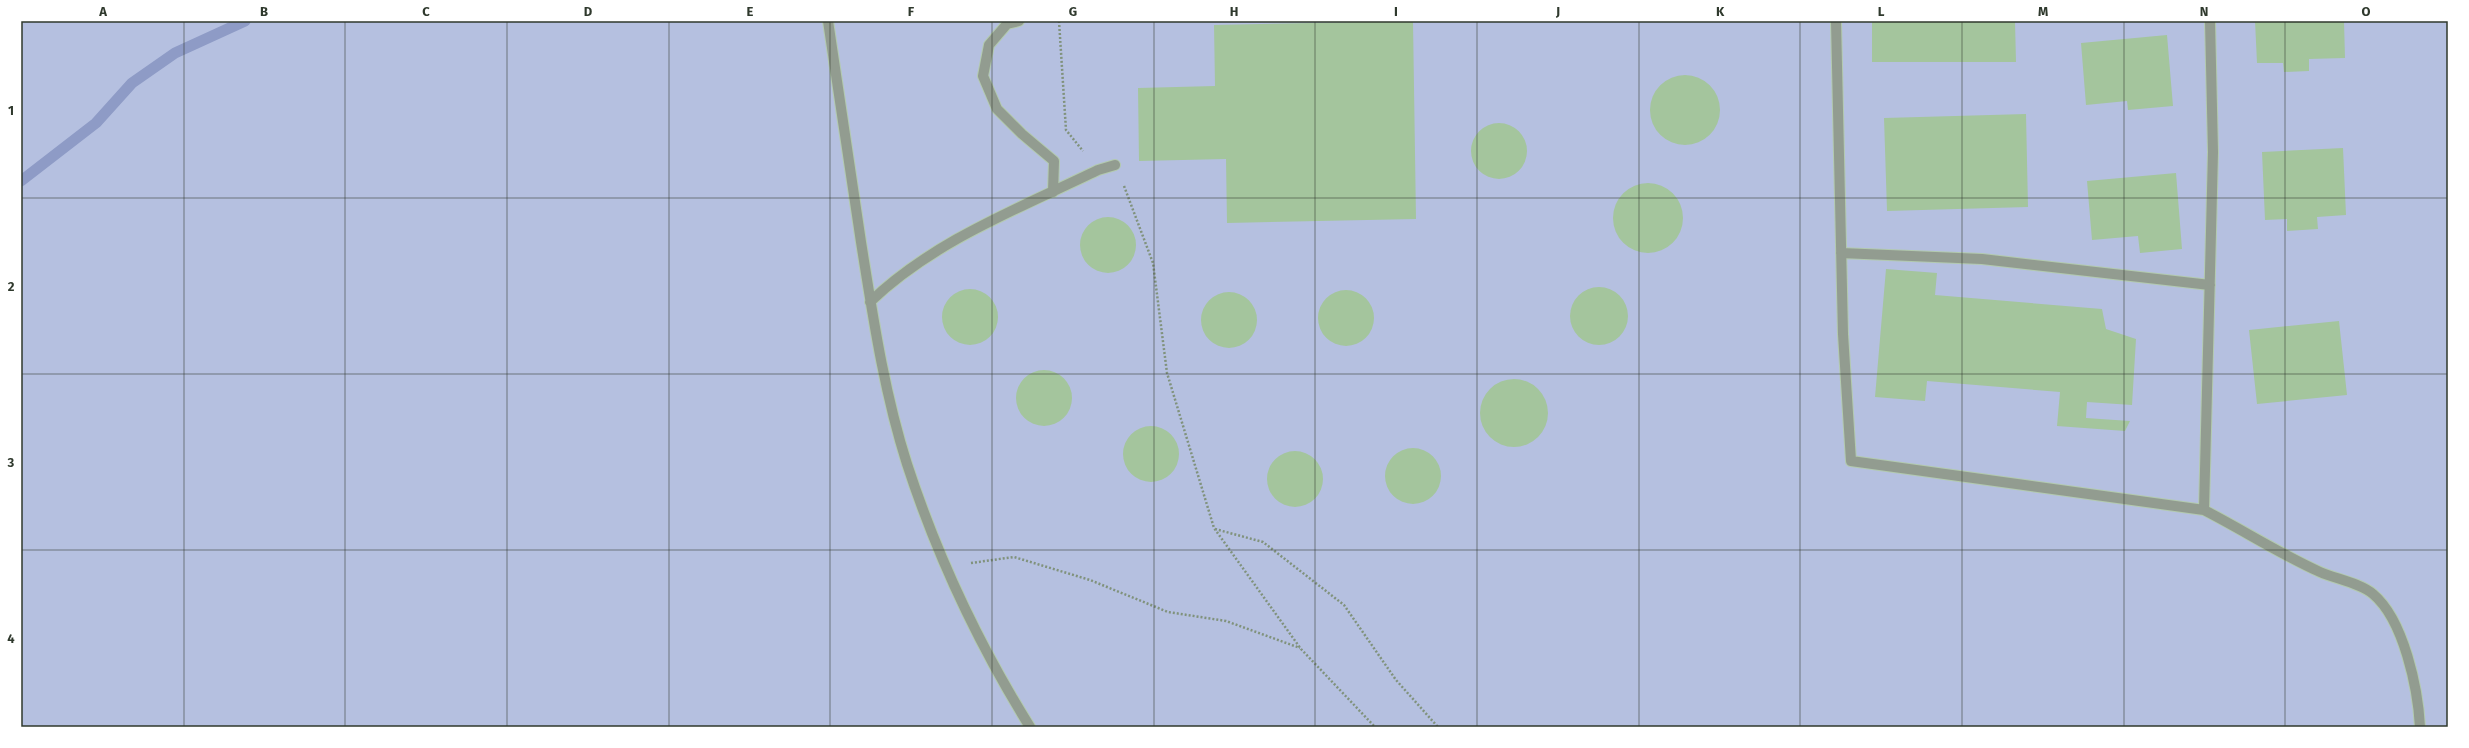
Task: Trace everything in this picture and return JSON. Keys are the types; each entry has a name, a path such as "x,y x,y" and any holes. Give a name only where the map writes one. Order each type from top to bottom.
{"street":[{"path":"828,21 870,302 888,394 903,451 930,530 948,570 994,664 1030,727"},
{"path":"1019,21 1007,24 989,46 983,76 997,109 1022,134 1054,161 1053,192"},
{"path":"1836,21 1843,334 1851,461 2204,510 2320,572 2373,594 2391,617 2409,658 2419,702 2420,727"},
{"path":"2204,510 2213,152 2210,21"},
{"path":"870,302 887,286 938,251 974,230 1098,170 1115,165"},
{"path":"1841,253 1982,259 2210,284"}],"path":[{"path":"1059,21 1066,130 1098,170"},
{"path":"1115,165 1154,263 1167,373 1214,528 1301,649 1375,727"},
{"path":"1214,528 1263,542 1344,605 1396,680 1438,727"},
{"path":"948,570 979,561 1014,557 1090,580 1168,612 1226,621 1301,649"}],"shaded area":[{"path":"21,21 2448,21 2448,727 21,727"}],"building":[{"path":"1413,21 1416,219 1227,223 1226,159 1139,161 1138,88 1215,86 1214,25"},
{"path":"1872,21 2015,21 2016,62 1872,62"},
{"path":"2255,21 2344,21 2345,58 2309,59 2309,71 2284,72 2283,63 2257,63"},
{"path":"2167,35 2173,106 2128,110 2127,101 2086,105 2081,43"},
{"path":"1685,75 1698,78 1710,85 1717,97 1720,110 1717,123 1710,135 1698,142 1685,145 1672,142 1660,135 1653,123 1650,110 1653,97 1660,85 1672,78"},
{"path":"2026,114 2028,207 1887,211 1884,118"},
{"path":"1499,123 1510,125 1519,131 1525,140 1527,151 1525,162 1519,171 1510,177 1499,179 1488,177 1479,171 1473,162 1471,151 1473,140 1479,131 1488,125"},
{"path":"2343,148 2346,215 2317,217 2318,229 2287,231 2287,219 2265,220 2262,152"},
{"path":"2176,173 2182,249 2140,253 2138,236 2092,240 2087,181"},
{"path":"1641,183 1655,183 1668,189 1677,198 1681,204 1683,218 1681,232 1673,243 1662,251 1655,253 1641,253 1634,251 1623,243 1615,232 1613,225 1613,211 1615,204 1623,193 1634,185"},
{"path":"1108,217 1119,219 1128,225 1134,234 1136,245 1134,256 1128,265 1119,271 1108,273 1097,271 1088,265 1082,256 1080,245 1082,234 1088,225 1097,219"},
{"path":"1886,269 1937,273 1935,295 2102,309 2106,329 2136,339 2132,405 2087,402 2086,418 2130,421 2125,431 2057,426 2060,392 1927,381 1925,401 1875,397"},
{"path":"1599,287 1610,289 1620,295 1626,305 1628,316 1626,327 1620,337 1610,343 1599,345 1588,343 1578,337 1572,327 1570,316 1572,305 1578,295 1588,289"},
{"path":"970,289 981,291 990,297 996,306 998,317 996,328 990,337 981,343 970,345 959,343 950,337 944,328 942,317 944,306 950,297 959,291"},
{"path":"1346,290 1357,292 1366,298 1372,307 1374,318 1372,329 1366,338 1357,344 1346,346 1335,344 1326,338 1320,329 1318,318 1320,307 1326,298 1335,292"},
{"path":"1229,292 1240,294 1249,300 1255,309 1257,320 1255,331 1249,340 1240,346 1229,348 1218,346 1209,340 1203,331 1201,320 1203,309 1209,300 1218,294"},
{"path":"2339,321 2347,395 2257,404 2249,330"},
{"path":"1044,370 1055,372 1064,378 1070,387 1072,398 1070,409 1064,418 1055,424 1044,426 1033,424 1024,418 1018,409 1016,398 1018,387 1024,378 1033,372"},
{"path":"1514,379 1527,382 1538,389 1545,400 1548,413 1545,426 1538,437 1527,444 1514,447 1501,444 1490,437 1483,426 1480,413 1483,400 1490,389 1501,382"},
{"path":"1151,426 1162,428 1171,434 1177,443 1179,454 1177,465 1171,474 1162,480 1151,482 1140,480 1131,474 1125,465 1123,454 1125,443 1131,434 1140,428"},
{"path":"1413,448 1424,450 1433,456 1439,465 1441,476 1439,487 1433,496 1424,502 1413,504 1402,502 1393,496 1387,487 1385,476 1387,465 1393,456 1402,450"},
{"path":"1295,451 1306,453 1315,459 1321,468 1323,479 1321,490 1315,499 1306,505 1295,507 1284,505 1275,499 1269,490 1267,479 1269,468 1275,459 1284,453"}],"waterway":[{"path":"21,181 96,123 132,83 175,53 245,21"}]}
